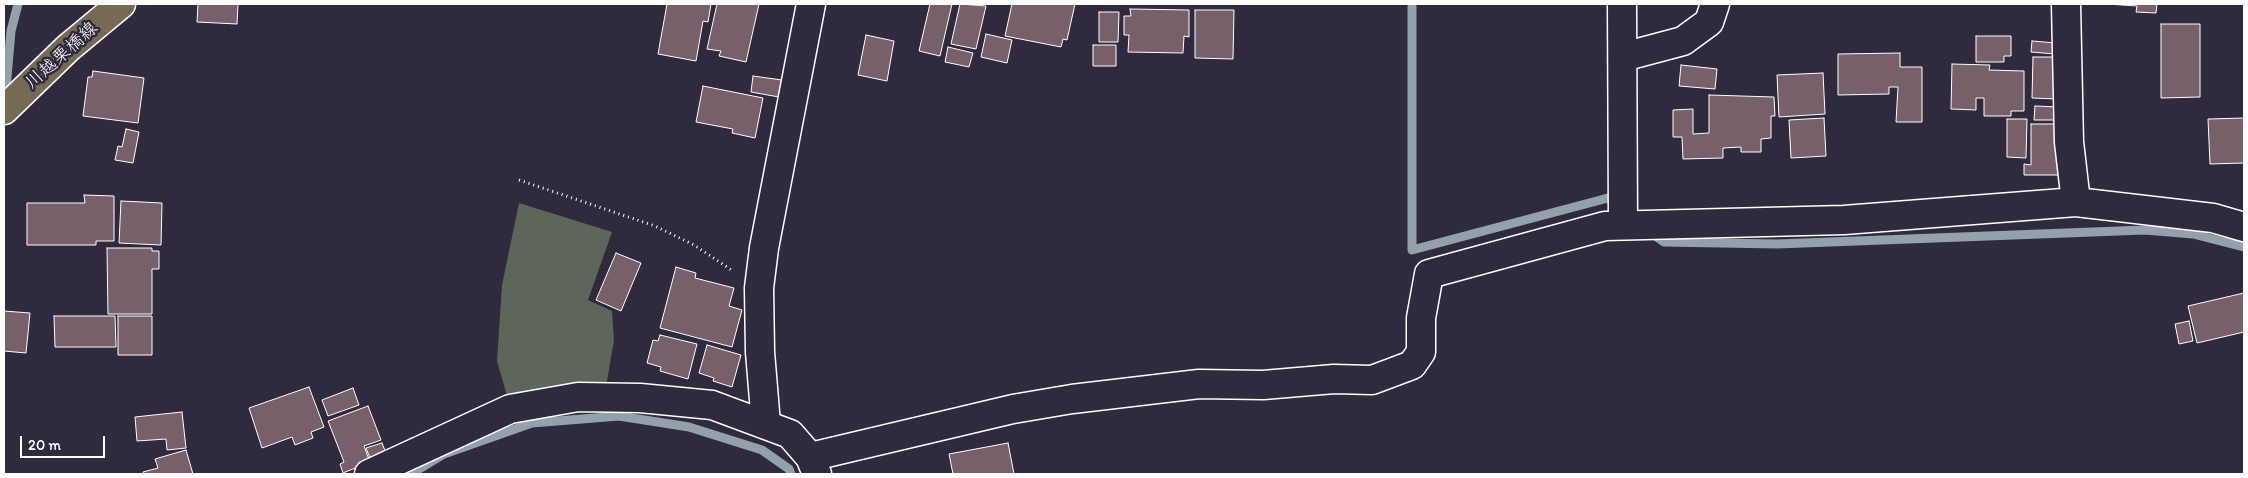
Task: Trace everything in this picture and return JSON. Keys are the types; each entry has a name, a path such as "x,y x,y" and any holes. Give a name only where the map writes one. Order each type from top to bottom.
{"main road":[{"name":"川越栗橋線","path":"4,110 68,48 121,4"}],"street":[{"path":"766,424 760,352 759,288 764,248 811,4"},
{"path":"1622,4 1623,225"},
{"path":"1623,57 1683,41 1709,22 1715,4"},
{"path":"2066,4 2070,142 2076,202"},
{"path":"368,474 510,409 578,396 640,398 712,404 790,434 814,466 1013,409 1072,398 1199,384 1263,385 1334,379 1372,380 1412,365 1420,352 1421,318 1429,274 1605,226 1844,220 2076,202 2213,218 2244,227"}],"path":[{"path":"520,180 655,226 694,246 759,288"}],"green space":[{"path":"519,203 612,232 588,300 612,311 614,340 606,387 507,396 497,361 502,285"}],"building":[{"path":"198,4 238,4 237,24 197,22"},
{"path":"667,4 711,4 708,22 703,21 696,61 658,54"},
{"path":"717,4 759,4 746,62 719,56 721,51 707,49"},
{"path":"930,4 952,4 940,56 919,51"},
{"path":"960,4 986,6 976,49 951,44"},
{"path":"1012,4 1075,4 1067,40 1063,39 1061,47 1005,36"},
{"path":"2107,4 2157,4 2156,13 2136,12 2137,6"},
{"path":"1130,9 1189,10 1189,37 1184,36 1183,53 1128,52 1129,35 1124,35 1124,16 1131,16"},
{"path":"1195,10 1234,10 1233,59 1195,58"},
{"path":"1099,12 1119,12 1118,42 1099,42"},
{"path":"2161,24 2200,24 2200,97 2161,98"},
{"path":"986,34 1012,40 1007,63 981,57"},
{"path":"866,35 894,41 887,81 858,75"},
{"path":"1976,36 2011,36 2011,56 2004,56 2004,62 1976,62"},
{"path":"2032,41 2056,43 2055,54 2031,52"},
{"path":"1093,45 1116,45 1116,66 1093,66"},
{"path":"948,47 973,53 969,67 945,62"},
{"path":"1900,53 1900,67 1922,67 1922,122 1896,122 1898,87 1889,87 1889,94 1838,95 1838,54"},
{"path":"2033,57 2058,57 2057,99 2032,98"},
{"path":"1952,64 1990,65 1989,70 2024,71 2024,111 2011,111 2011,116 1984,116 1984,98 1976,98 1976,110 1951,109"},
{"path":"1681,65 1717,69 1715,89 1679,86"},
{"path":"93,71 144,78 138,123 83,116 88,77 92,77"},
{"path":"1823,73 1825,114 1779,117 1777,75"},
{"path":"753,76 782,80 779,97 751,92"},
{"path":"703,86 763,98 755,138 732,133 733,129 696,122"},
{"path":"1709,95 1774,97 1775,116 1771,116 1771,138 1761,139 1761,152 1741,152 1741,147 1723,148 1723,158 1683,159 1682,137 1673,137 1673,110 1693,109 1693,134 1709,133"},
{"path":"2035,106 2060,107 2059,120 2034,120"},
{"path":"1824,118 1826,156 1791,158 1789,120"},
{"path":"2244,118 2244,163 2210,164 2208,119"},
{"path":"2007,119 2027,119 2026,158 2007,157"},
{"path":"2031,124 2062,124 2061,169 2058,169 2058,175 2024,175 2024,164 2031,165"},
{"path":"126,129 139,132 133,163 115,160 118,146 122,147"},
{"path":"84,195 114,196 114,241 96,241 96,245 27,245 27,203 85,203"},
{"path":"121,201 162,203 161,245 119,243"},
{"path":"107,248 152,248 152,251 159,251 159,269 152,269 152,314 108,314"},
{"path":"616,253 641,263 621,311 596,300"},
{"path":"676,267 696,273 695,278 734,288 729,306 742,310 732,347 660,328"},
{"path":"2244,293 2244,332 2197,343 2188,306"},
{"path":"4,311 30,313 26,353 4,351"},
{"path":"54,316 115,316 116,347 55,347"},
{"path":"118,316 152,316 152,355 118,355"},
{"path":"2189,321 2193,341 2179,344 2175,324"},
{"path":"660,335 697,344 688,379 660,371 661,367 647,363 653,340 658,341"},
{"path":"707,345 741,355 732,387 713,381 714,378 699,373"},
{"path":"309,387 324,427 311,432 313,438 295,445 292,437 262,448 249,408"},
{"path":"353,388 359,405 328,416 322,400"},
{"path":"368,406 381,440 364,446 370,462 343,473 340,464 344,462 328,421"},
{"path":"182,412 186,448 167,450 166,439 137,441 135,417"},
{"path":"382,443 386,453 370,458 366,448"},
{"path":"1008,443 1014,474 953,474 949,454"},
{"path":"186,450 193,474 144,474 143,472 158,468 155,459"}],"waterway":[{"path":"5,100 11,31 18,4"},
{"path":"1412,4 1412,250 1608,198 1618,207"},
{"path":"1650,232 1664,242 1777,244 2145,230 2193,234 2244,247"},
{"path":"411,474 444,454 532,423 619,416 689,427 762,450 789,469 791,474"}]}
